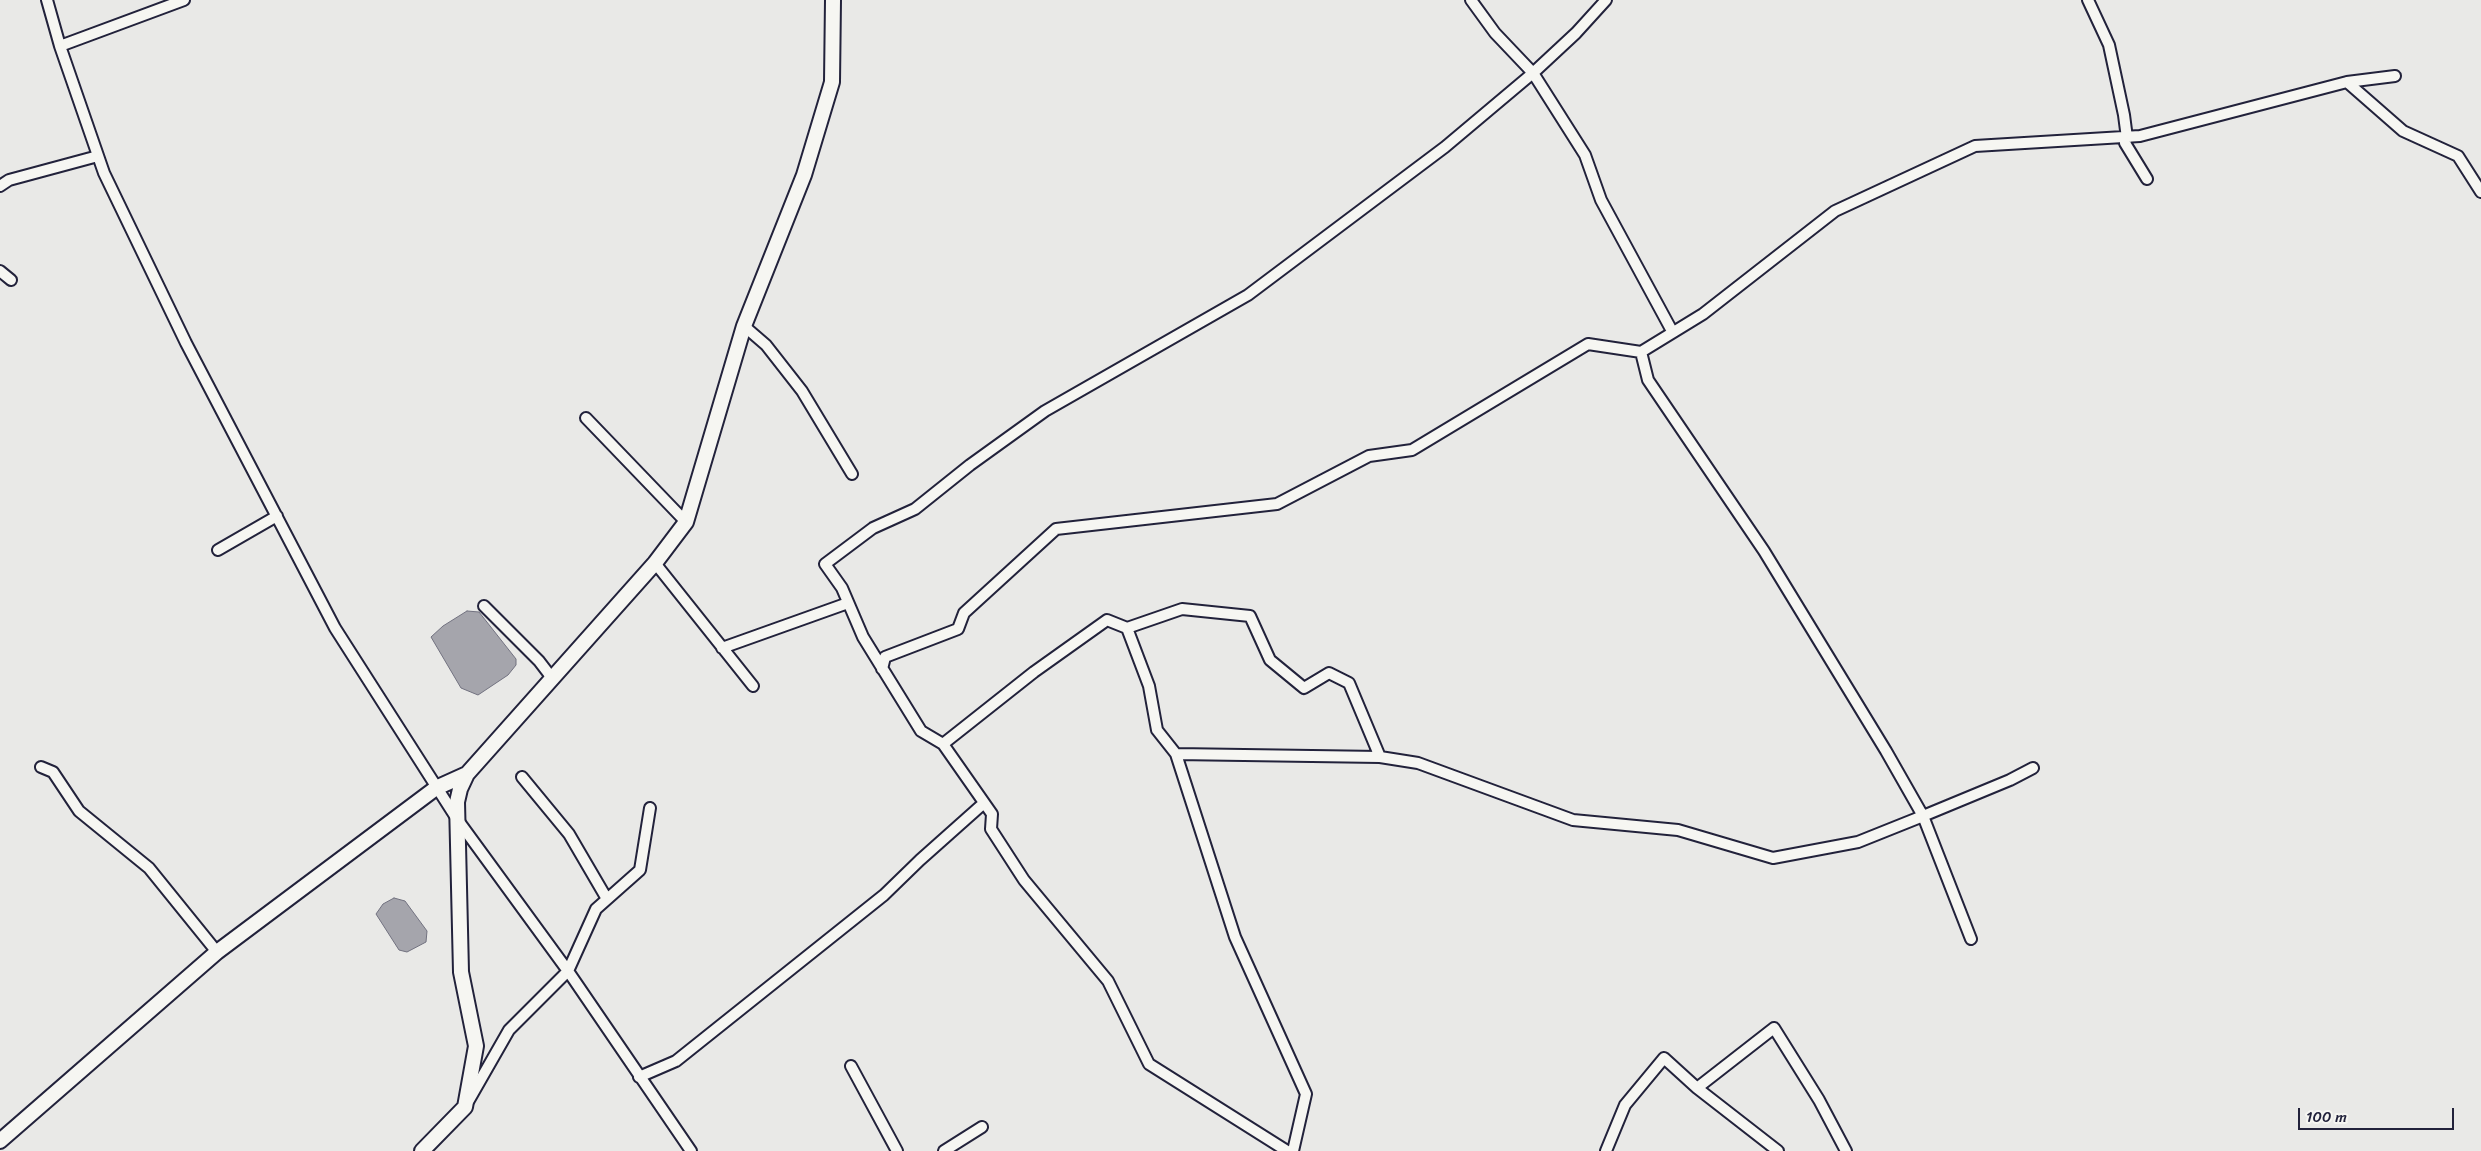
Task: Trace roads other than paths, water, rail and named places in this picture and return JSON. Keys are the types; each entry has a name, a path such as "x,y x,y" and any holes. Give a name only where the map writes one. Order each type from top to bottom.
{"main road":[{"path":"422,1151 465,1107 476,1046 462,972 457,802 467,774 655,563 686,522 744,326 804,174 832,82 833,0"},
{"path":"0,1141 217,952 436,788 467,774"}],"street":[{"path":"47,0 60,46 98,156 186,343 335,628 457,820 568,971 691,1151"},
{"path":"60,46 184,0"},
{"path":"1471,0 1495,34 1533,73 1585,155 1601,200 1672,332"},
{"path":"1287,1151 1148,1064 1108,981 1024,880 991,829 992,814 943,744 921,731 863,637 842,588 825,564 874,528 915,509 970,465 1045,411 1248,295 1445,147 1533,73 1576,33 1606,0"},
{"path":"2088,0 2109,46 2124,114 2127,138 2124,143 2147,179"},
{"path":"882,668 885,657 958,629 964,613 1056,529 1277,504 1369,456 1412,450 1588,344 1641,352 1703,314 1835,211 1975,146 2127,138 2266,105 2348,82 2395,76"},
{"path":"2348,82 2403,131 2458,156 2481,192"},
{"path":"0,186 9,180 98,156"},
{"path":"0,271 11,280"},
{"path":"744,326 766,345 802,391 852,474"},
{"path":"1641,352 1648,380 1764,551 1886,751 1923,816 1971,939"},
{"path":"586,418 686,522"},
{"path":"218,550 277,516"},
{"path":"655,563 753,686"},
{"path":"722,648 848,603"},
{"path":"484,606 539,661 552,678"},
{"path":"943,744 1034,672 1107,620 1127,628 1182,609 1250,616 1270,660 1304,688 1330,673 1349,683 1380,757"},
{"path":"1127,628 1149,686 1157,730 1176,754 1235,937 1306,1094 1293,1151"},
{"path":"1176,754 1380,757 1418,763 1573,820 1678,830 1772,858 1858,842 2010,780 2033,768"},
{"path":"40,767 53,772 79,811 111,840 149,868 217,952"},
{"path":"522,777 568,834 607,899"},
{"path":"639,1077 676,1061 884,895 984,803"},
{"path":"465,1107 509,1030 568,971 596,908 640,870 650,808"},
{"path":"1697,1088 1774,1028 1819,1100 1846,1151"},
{"path":"1606,1151 1625,1105 1664,1058 1697,1088 1778,1151"},
{"path":"852,1066 897,1151"},
{"path":"944,1151 982,1127"}]}
